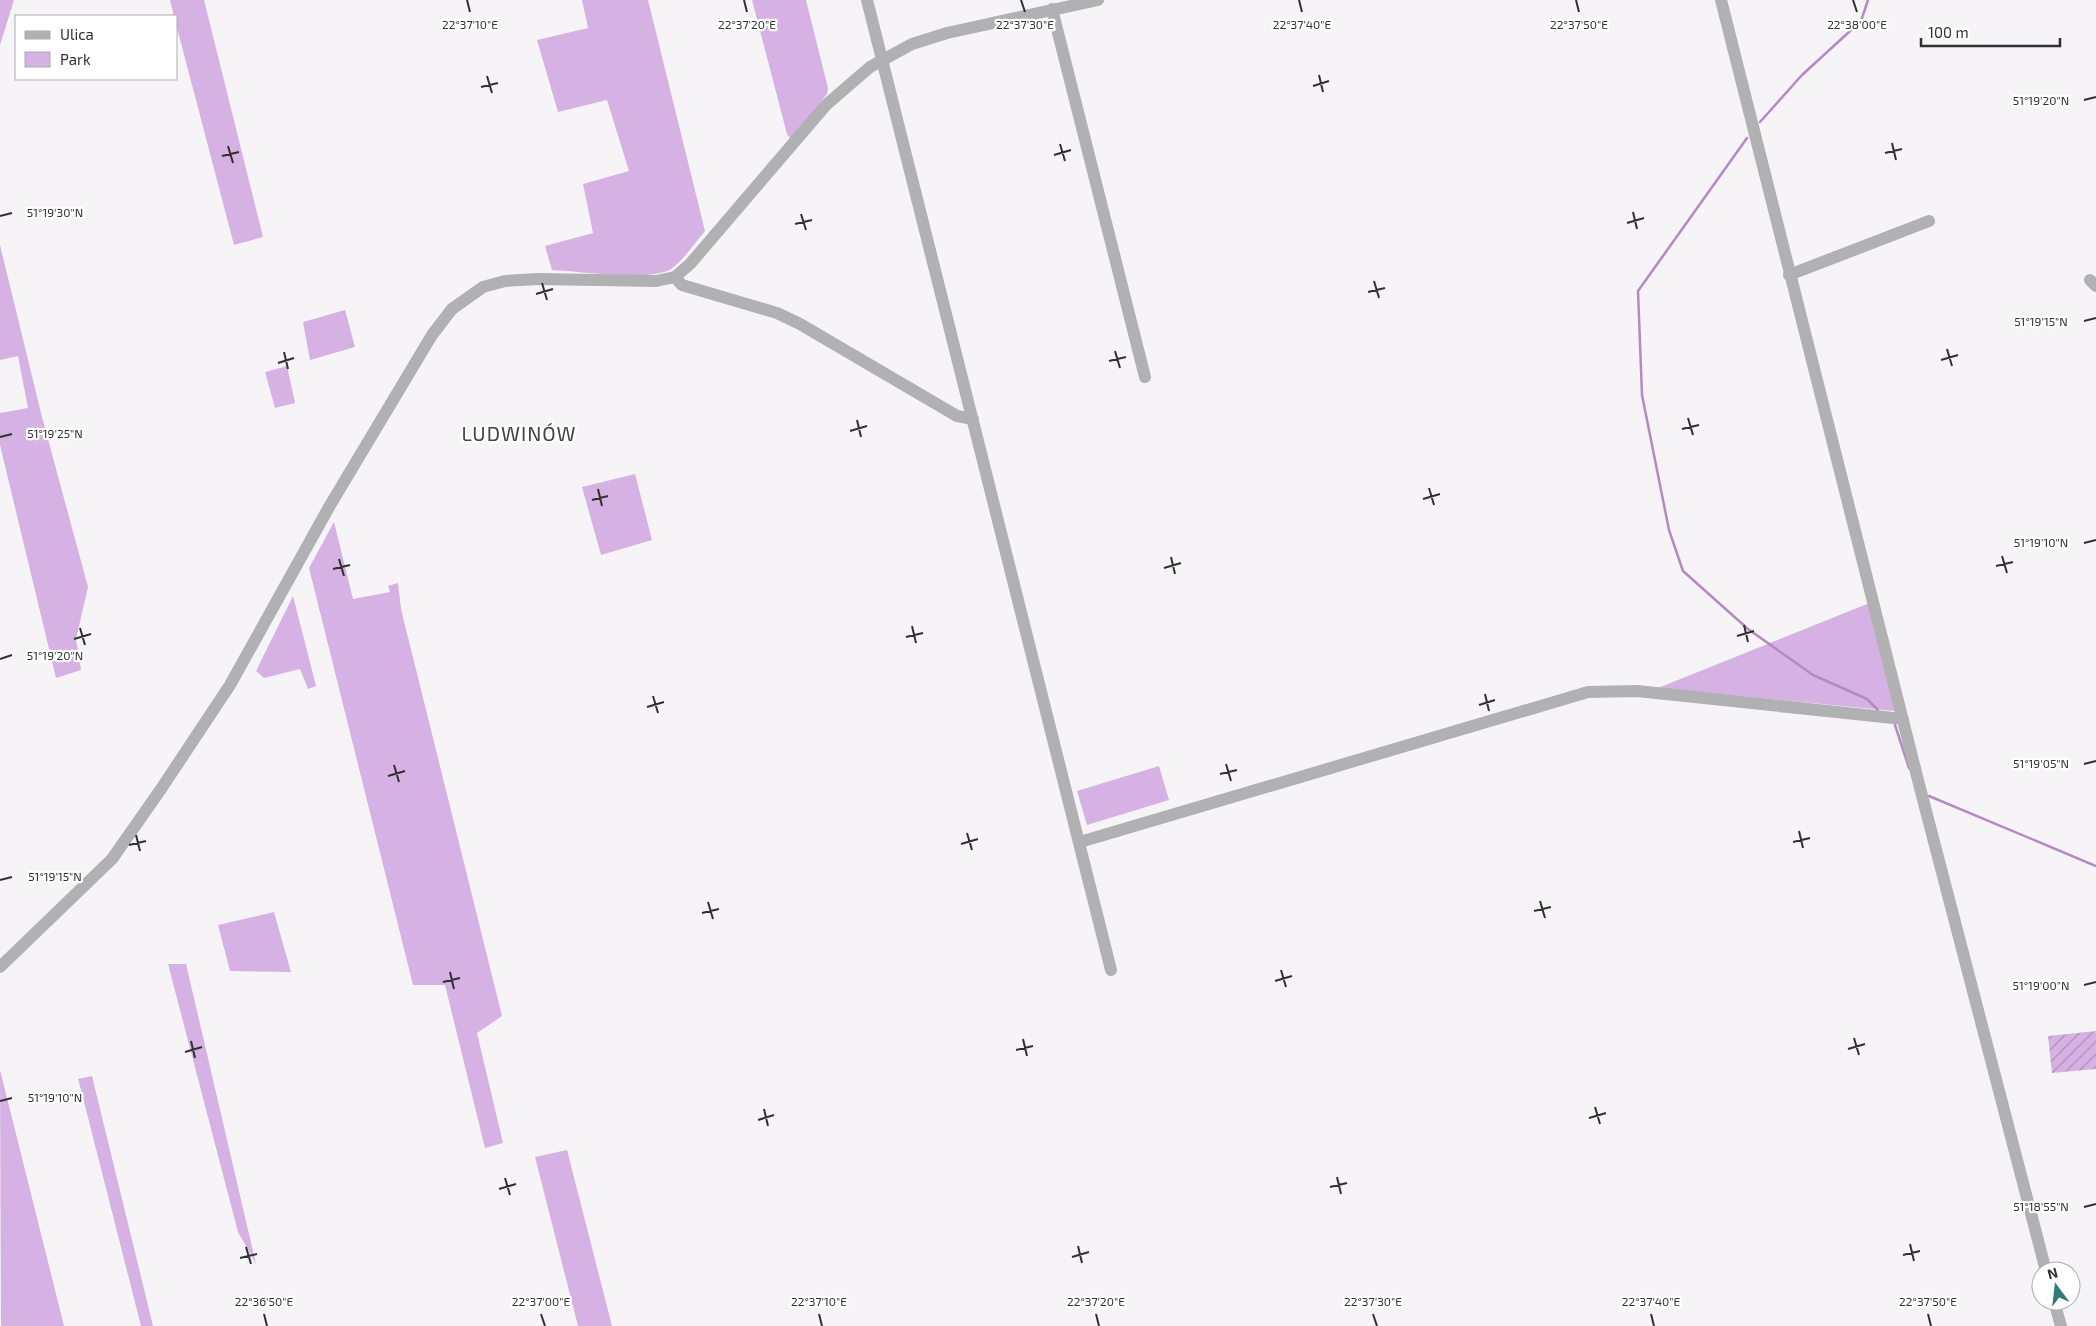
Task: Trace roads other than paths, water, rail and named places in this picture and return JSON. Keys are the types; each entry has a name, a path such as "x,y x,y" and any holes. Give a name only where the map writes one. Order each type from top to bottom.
{"street":[{"path":"868,0 1111,970"},
{"path":"0,967 112,859 167,781 230,685 339,490 432,335 452,309 478,290 505,281 538,279 646,282 667,280 675,277 690,264 826,105 857,77 882,59 912,44 947,33 1098,0"},
{"path":"1721,0 1902,719 2043,1261"},
{"path":"1052,9 1145,377"},
{"path":"1789,275 1929,221"},
{"path":"675,277 682,284 785,317 957,416 973,419"},
{"path":"1080,842 1588,692 1637,691 1902,719"},
{"path":"2057,1311 2061,1326"}],"waterway":[{"path":"1760,122 1802,75 1861,21 1868,0"},
{"path":"1747,138 1638,291 1642,395 1669,530 1683,571 1748,629 1813,675 1867,699 1878,710"},
{"path":"1895,725 1909,768"},
{"path":"1929,796 2096,866"}],"district":[{"name":"LUDWINÓW","path":"519,433"}]}
